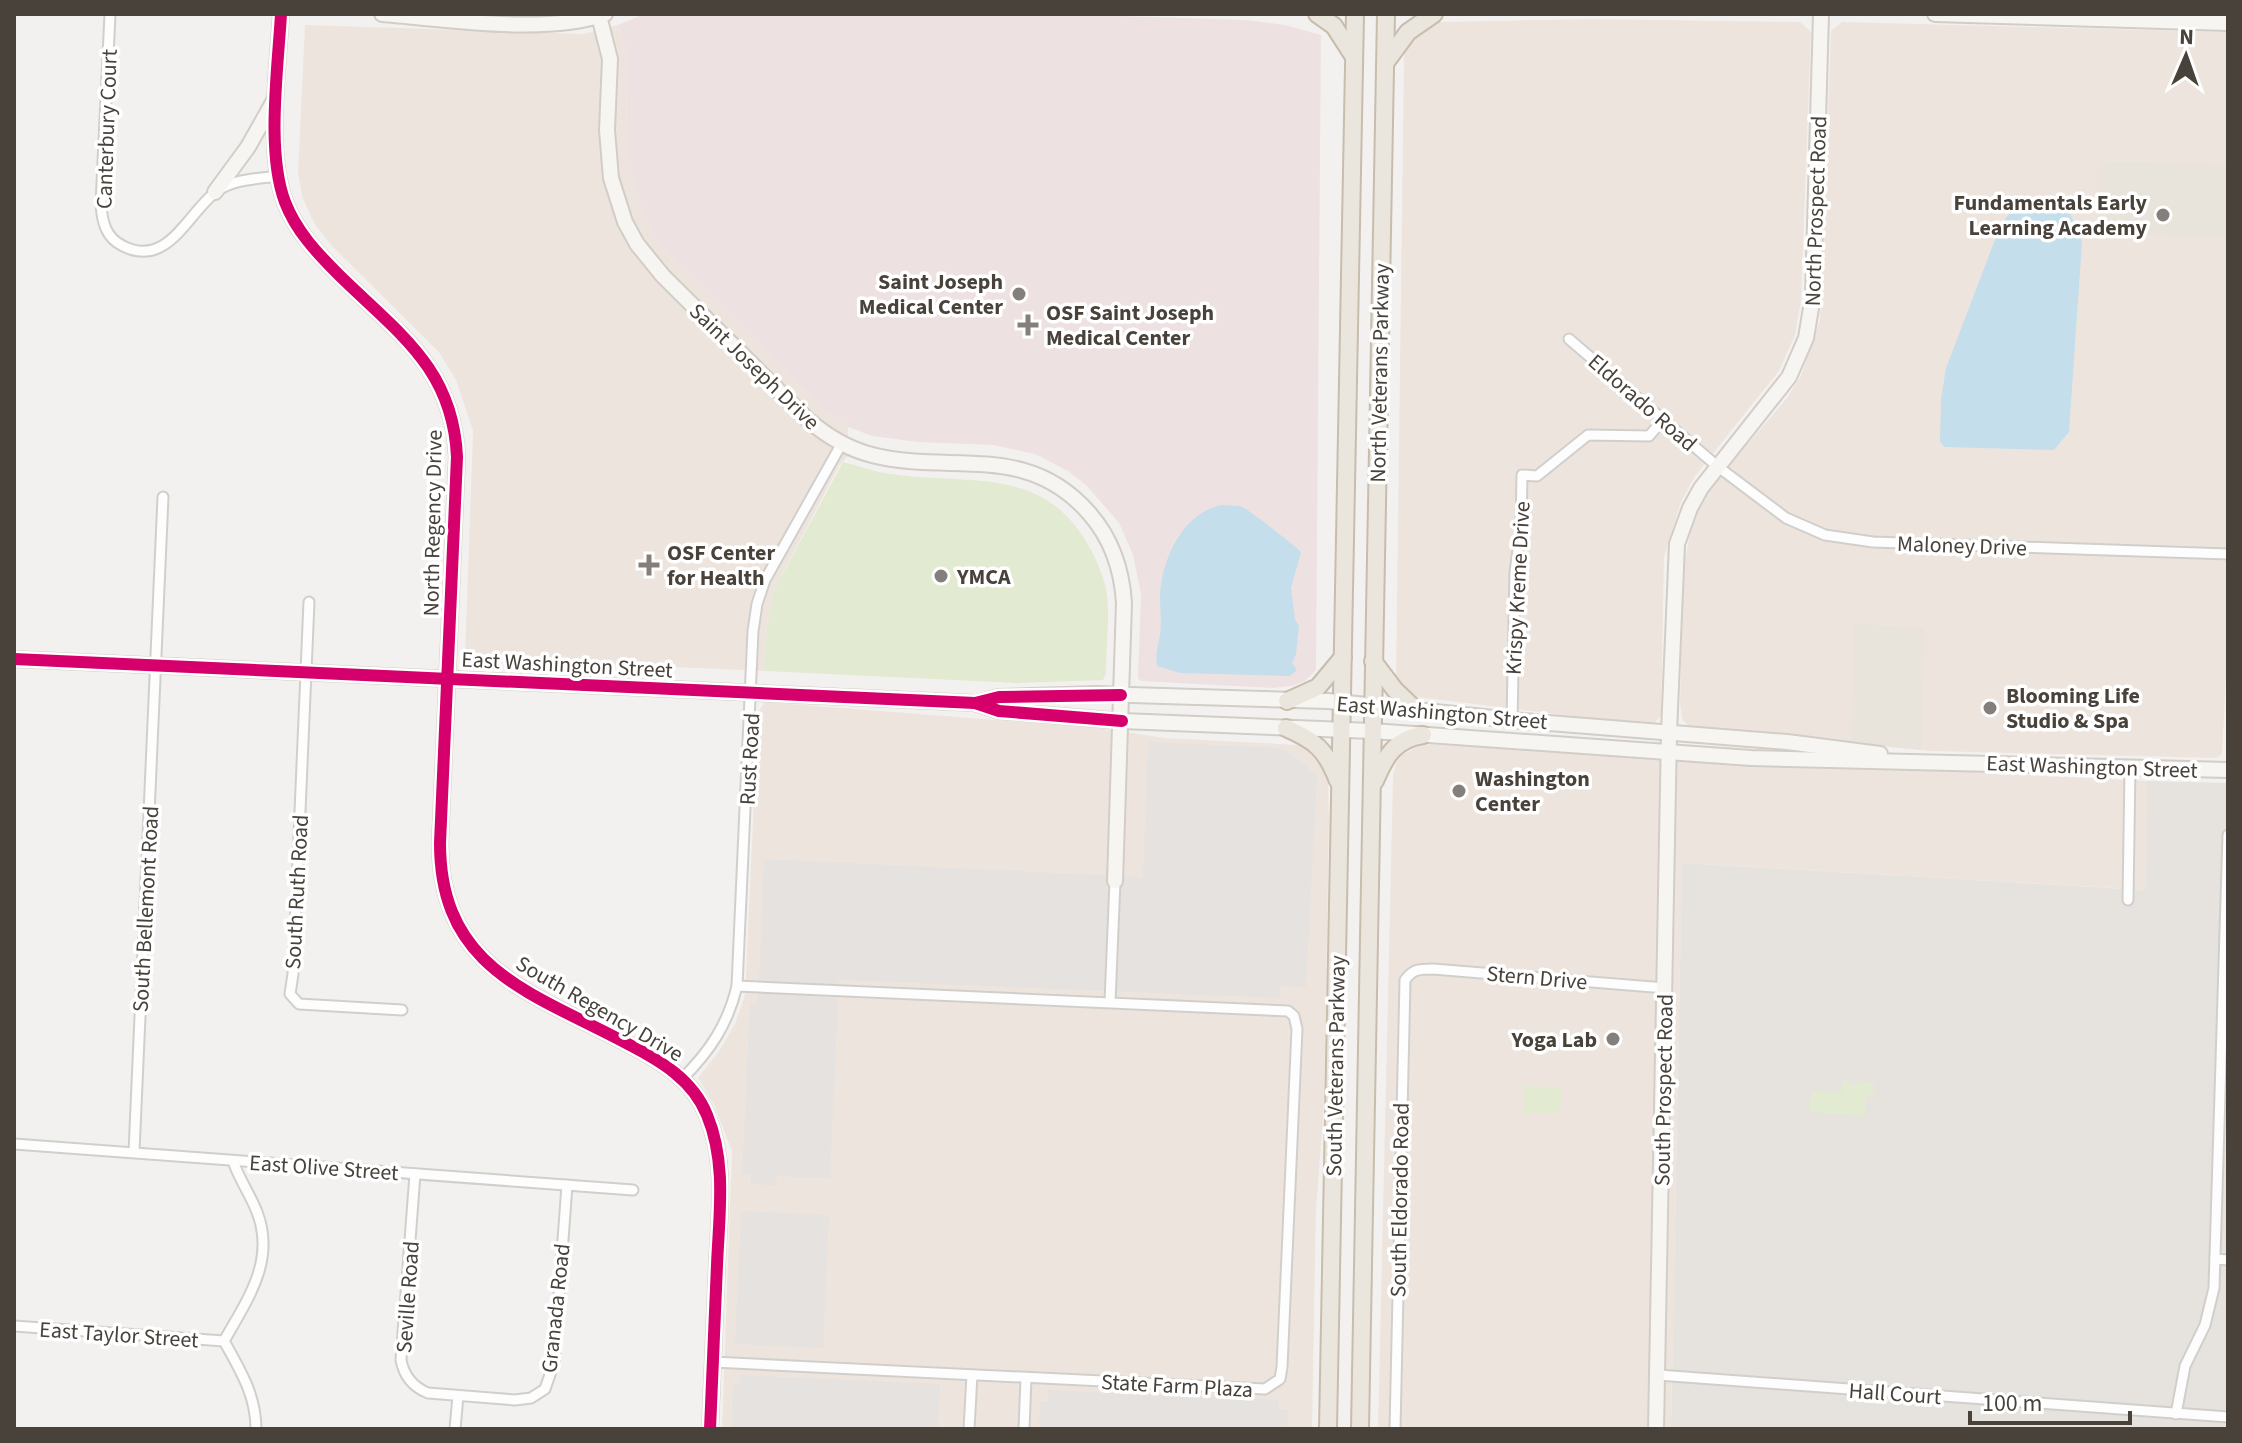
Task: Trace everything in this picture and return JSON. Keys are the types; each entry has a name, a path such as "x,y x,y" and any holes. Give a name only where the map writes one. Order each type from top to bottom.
{"highway":[{"path":"1317,14 1334,26 1354,57"},
{"name":"North Veterans Parkway","path":"1343,702 1355,14"},
{"name":"North Veterans Parkway","path":"1372,731 1386,14"},
{"path":"1385,63 1408,32 1434,14"},
{"path":"1287,701 1318,687 1343,657"},
{"path":"1373,661 1395,690 1416,710"},
{"name":"South Veterans Parkway","path":"1328,1429 1343,702"},
{"path":"1286,728 1317,744 1332,767 1340,789"},
{"name":"South Veterans Parkway","path":"1360,1429 1372,731"},
{"path":"1371,790 1394,747 1423,735"}],"main road":[{"name":"North Regency Drive","path":"281,14 275,143 277,176 294,222 320,256 432,370 453,417 457,457 448,678"},
{"path":"382,14 545,25 602,15"},
{"name":"North Prospect Road","path":"1669,751 1677,544 1690,508 1717,466 1781,389 1801,352 1809,324 1814,292 1821,14"},
{"path":"1935,14 2228,23"},
{"name":"Saint Joseph Drive","path":"602,15 610,59 607,130 611,178 616,198 637,244 668,282 808,420 842,443 870,455 890,458 978,462 1025,470 1056,485 1081,503 1109,543 1121,580 1124,603 1122,721"},
{"path":"215,192 243,154 277,95"},
{"name":"East Washington Street","path":"14,659 975,703 999,711 1122,721 1372,731 1765,758 2228,770"},
{"name":"South Regency Drive","path":"448,678 440,869 443,889 456,925 474,951 496,972 652,1056 682,1079 701,1102 707,1115 720,1166 710,1429"},
{"name":"East Washington Street","path":"975,703 999,697 1121,695 1343,702 1512,720 1847,748 1908,760"},
{"path":"1115,881 1122,721"},
{"name":"South Prospect Road","path":"1656,1429 1669,751"}],"street":[{"name":"Canterbury Court","path":"110,14 101,204 107,231 117,242 130,249 159,249 215,192"},
{"path":"215,192 230,184 277,176"},
{"name":"Eldorado Road","path":"1569,339 1717,466"},
{"name":"Krispy Kreme Drive","path":"1512,720 1515,572 1521,527 1522,475 1537,476 1588,435 1649,436 1663,420"},
{"name":"Rust Road","path":"682,1079 706,1055 723,1029 737,986 753,631 757,604 765,580 842,443"},
{"name":"Maloney Drive","path":"1717,466 1790,521 1825,535 1873,542 2228,554"},
{"name":"South Bellemont Road","path":"134,1152 163,497"},
{"name":"South Ruth Road","path":"309,602 290,994 299,1004 402,1010"},
{"path":"2128,900 2130,768"},
{"path":"2176,1414 2185,1366 2211,1307 2224,1095 2228,835"},
{"path":"1110,1002 1115,881"},
{"name":"Stern Drive","path":"1410,972 1433,969 1665,988"},
{"name":"South Eldorado Road","path":"1395,1429 1403,990 1410,972"},
{"name":"State Farm Plaza","path":"713,1362 1265,1389 1280,1379 1297,1029 1294,1016 1280,1009 737,986"},
{"name":"East Olive Street","path":"14,1144 633,1190"},
{"path":"233,1161 259,1217 264,1254 256,1285 224,1341 249,1387 256,1429"},
{"name":"Seville Road","path":"415,1174 402,1365 410,1380 423,1391 458,1396"},
{"name":"Granada Road","path":"458,1396 515,1400 531,1398 545,1389 554,1363 567,1185"},
{"path":"2215,1259 2228,1260"},
{"name":"East Taylor Street","path":"14,1326 224,1341"},
{"path":"969,1429 972,1375"},
{"name":"Hall Court","path":"1658,1375 2228,1417"},
{"path":"1024,1429 1026,1378"},
{"path":"455,1429 458,1396"}],"shaded area":[{"name":"OSF Saint Joseph Medical Center","path":"644,14 1058,14 1247,20 1285,25 1321,35 1316,670 1305,681 1272,688 1141,681 1138,678 1141,594 1133,555 1119,523 1087,486 1068,471 1035,454 993,445 918,442 872,436 848,427 827,413 685,275 655,240 637,193 627,151 626,53 618,25"},
{"path":"1592,19 1800,22 1811,32 1801,300 1795,335 1779,371 1695,476 1681,502 1664,557 1661,716 1653,724 1645,725 1417,697 1396,677 1404,54 1422,29 1440,22"},
{"path":"1842,22 2228,32 2228,638 2222,754 2216,758 1930,751 1689,727 1682,719 1683,572 1690,533 1702,502 1714,483 1787,398 1801,376 1820,319 1831,31"},
{"path":"305,25 584,34 618,25 626,53 627,151 655,240 685,275 827,413 848,427 848,456 839,466 773,592 764,671 465,658 473,431 456,380 439,352 331,245 314,223 302,196 298,172"},
{"name":"Fundamentals Early Learning Academy","path":"2100,161 2228,165 2228,237 2098,234"},
{"path":"1854,623 1924,629 1922,750 1852,743"},
{"path":"765,702 1097,728 1166,738 1298,745 1324,768 1328,782 1329,819 1324,1105 1316,1210 1312,1429 722,1429 732,1151 714,1105 698,1078 735,1024 745,995 758,712"},
{"path":"1148,742 1281,748 1317,777 1306,987 1280,986 1279,998 839,980 830,1178 777,1176 776,1185 751,1184 751,1175 742,1174 750,1004 758,1003 764,859 1143,877"},
{"path":"1423,744 2147,781 2146,890 1682,863 1671,1429 1378,1429 1393,776 1402,755"},
{"path":"2147,781 2228,783 2228,1429 1671,1429 1682,863 2145,890"},
{"path":"741,1211 829,1215 823,1348 735,1344"},
{"path":"740,1375 940,1384 938,1429 731,1429 733,1385 739,1385"},
{"path":"1048,1390 1279,1400 1279,1409 1288,1410 1287,1429 1039,1429 1040,1401 1047,1401"}],"green space":[{"name":"YMCA","path":"843,462 890,474 1000,483 1048,501 1069,518 1087,543 1106,587 1108,623 1103,680 1016,683 764,671 773,592"},
{"path":"1843,1080 1859,1084 1859,1081 1874,1083 1873,1095 1866,1095 1865,1117 1810,1112 1812,1092 1842,1092"},
{"path":"1524,1086 1561,1087 1560,1114 1524,1114"}],"water":[{"path":"2025,206 2056,208 2070,213 2082,242 2069,432 2054,450 1945,447 1940,442 1941,399 1946,368 2001,224 2010,213"},
{"path":"1222,505 1246,509 1301,552 1291,588 1295,619 1299,626 1292,663 1297,670 1290,676 1180,673 1157,666 1161,583 1170,553 1196,517"}],"cycle path":[{"path":"281,14 275,135 279,182 285,202 295,223 315,250 419,354 445,399 453,426 457,457 440,843 444,886 456,921 474,949 498,972 559,1009 664,1065 685,1082 707,1115 717,1152 720,1189 710,1429"},
{"path":"14,659 975,703 999,711 1122,721"},
{"path":"975,703 999,697 1121,695"}],"place":[{"name":"Fundamentals Early Learning Academy","path":"2163,215"},
{"name":"Saint Joseph Medical Center","path":"1019,294"},
{"name":"OSF Saint Joseph Medical Center","path":"1028,325"},
{"name":"OSF Center for Health","path":"649,565"},
{"name":"YMCA","path":"941,576"},
{"name":"Blooming Life Studio & Spa","path":"1990,708"},
{"name":"Washington Center","path":"1459,791"},
{"name":"Yoga Lab","path":"1613,1039"}]}
